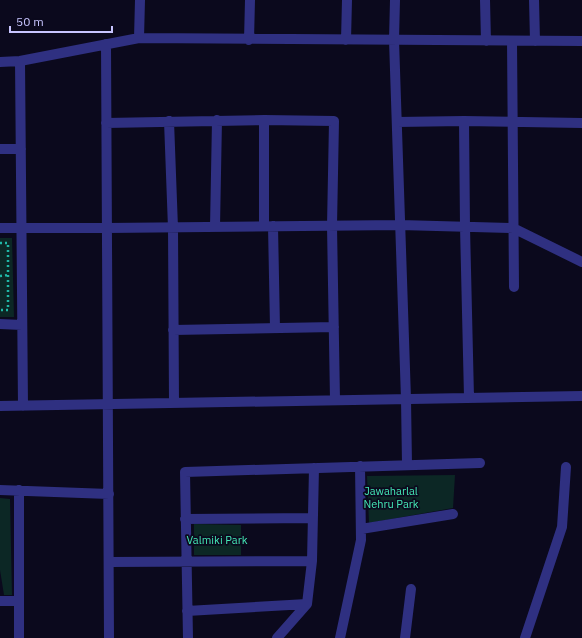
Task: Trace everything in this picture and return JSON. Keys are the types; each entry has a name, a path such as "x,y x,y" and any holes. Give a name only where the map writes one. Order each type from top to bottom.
{"street":[{"path":"139,38 140,0"},
{"path":"250,0 250,40"},
{"path":"346,40 347,0"},
{"path":"395,0 394,40 407,465"},
{"path":"485,0 486,41"},
{"path":"534,0 534,41"},
{"path":"0,62 20,61 139,38 250,40 582,41"},
{"path":"512,41 514,286"},
{"path":"106,44 109,638"},
{"path":"20,61 23,406"},
{"path":"106,123 218,120 334,120 332,226 335,400"},
{"path":"215,227 218,120"},
{"path":"264,120 268,226 275,328"},
{"path":"169,121 173,228 174,402"},
{"path":"397,122 464,121 582,123"},
{"path":"464,121 469,397"},
{"path":"0,149 21,149"},
{"path":"0,228 173,228 400,225 513,228 582,262"},
{"path":"0,324 22,325"},
{"path":"173,330 334,327"},
{"path":"0,406 582,396"},
{"path":"188,638 185,561 185,472 480,463"},
{"path":"340,638 361,540 360,466"},
{"path":"525,638 562,527 566,467"},
{"path":"277,638 307,604 312,561 314,468"},
{"path":"0,490 109,494"},
{"path":"19,490 19,638"},
{"path":"361,529 453,514"},
{"path":"185,519 312,518"},
{"path":"109,562 312,561"},
{"path":"404,638 412,589"},
{"path":"0,601 18,601"},
{"path":"187,611 307,604"}],"path":[{"path":"0,243 8,243 8,310 0,310"},
{"path":"0,276 8,276"}],"green space":[{"path":"0,238 12,238 14,317 0,317"},
{"name":"Jawaharlal Nehru Park","path":"455,475 453,508 369,523 367,476"},
{"path":"0,498 10,499 12,595 4,595 0,570"},
{"name":"Valmiki Park","path":"194,524 241,525 241,555 194,555"}]}
